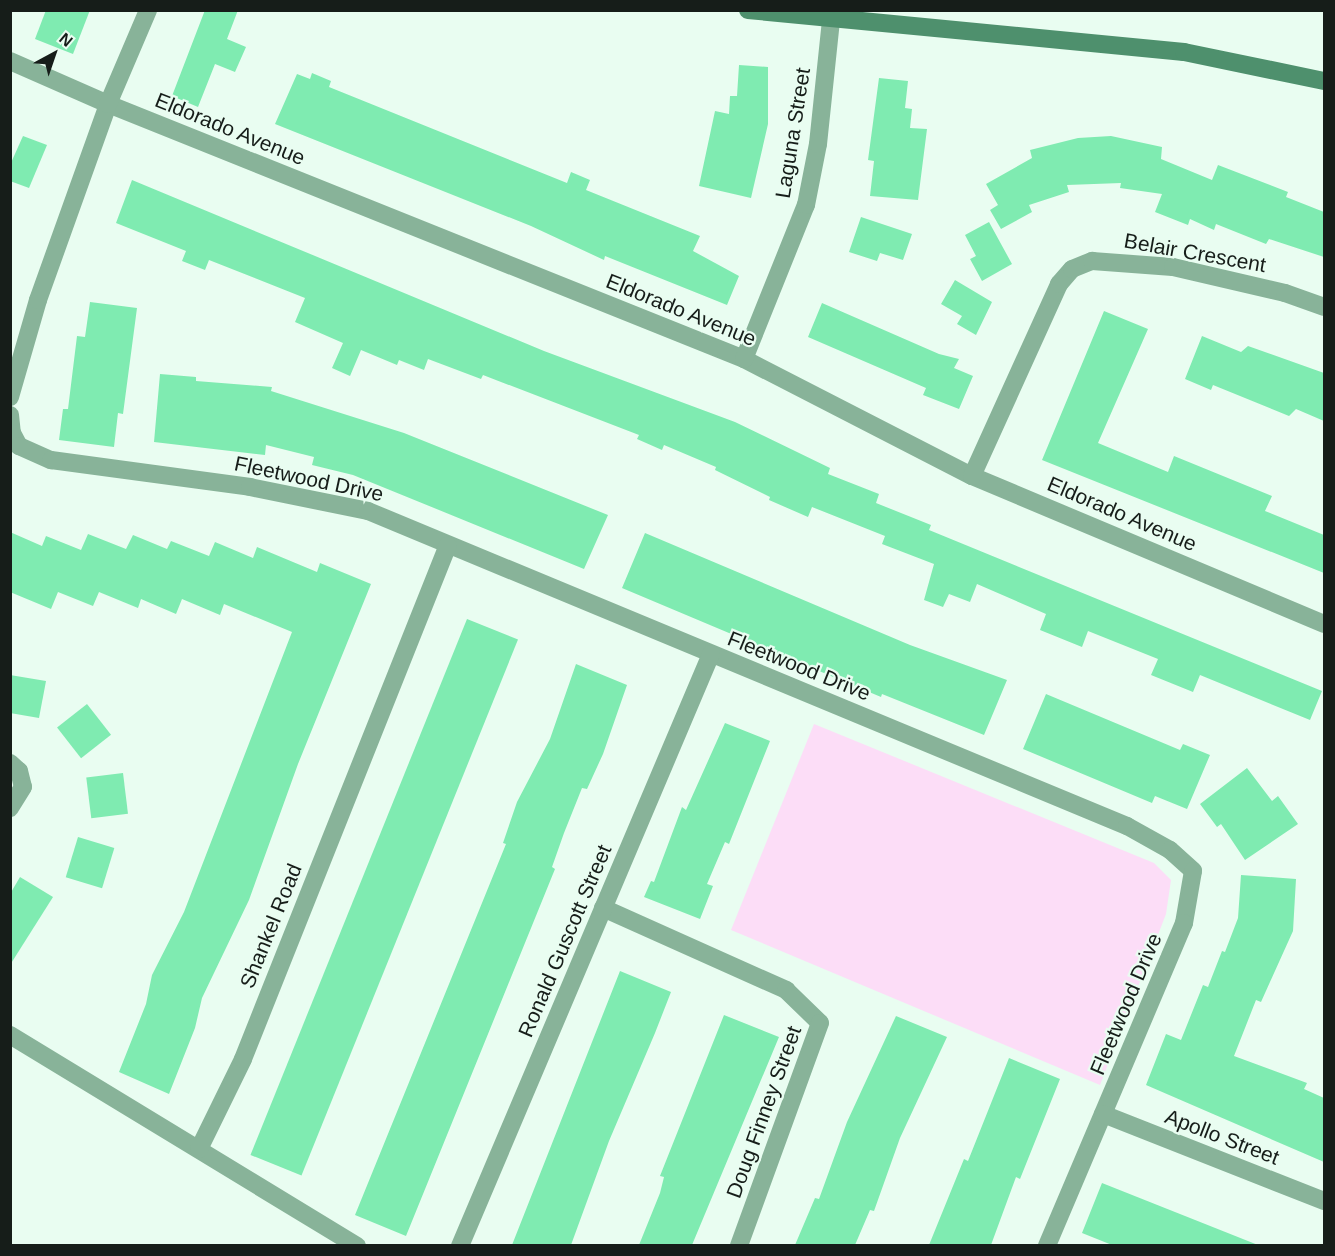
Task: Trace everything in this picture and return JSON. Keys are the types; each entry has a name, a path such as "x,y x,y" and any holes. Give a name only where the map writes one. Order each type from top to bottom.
{"main road":[{"path":"748,10 831,15 1184,52 1324,81"}],"street":[{"path":"10,397 38,300 108,104 148,10"},
{"name":"Laguna Street","path":"744,359 806,205 818,144 831,15"},
{"name":"Eldorado Avenue","path":"10,61 108,104 744,359 972,476 1324,624"},
{"name":"Belair Crescent","path":"972,476 1059,284 1072,269 1102,261 1173,267 1285,293 1324,307"},
{"name":"Fleetwood Drive","path":"10,415 12,433 20,446 51,460 250,487 368,511 1127,826 1170,850 1193,871 1184,923 1047,1245"},
{"name":"Shankel Road","path":"199,1149 243,1059 448,545"},
{"name":"Ronald Guscott Street","path":"460,1245 711,654"},
{"path":"10,763 19,771 23,788 10,808"},
{"name":"Doug Finney Street","path":"603,908 786,990 820,1023 739,1245"},
{"path":"10,1035 357,1245"},
{"name":"Apollo Street","path":"1103,1114 1324,1201"}],"shaded area":[{"path":"814,724 1154,863 1171,880 1166,914 1100,1085 731,930"}],"building":[{"path":"46,10 90,10 73,54 35,39"},
{"path":"205,10 238,10 227,39 246,47 235,72 215,64 198,107 172,96"},
{"path":"739,65 768,67 768,124 751,198 699,186 715,111 729,114 730,96 737,96"},
{"path":"312,73 331,81 329,87 567,183 571,172 590,180 586,190 700,236 693,251 739,276 727,305 605,256 604,260 531,226 275,124 297,74 310,79"},
{"path":"879,78 908,81 905,108 912,109 910,128 927,129 918,200 870,196 874,161 868,160"},
{"path":"23,136 47,145 29,188 10,181 10,165"},
{"path":"1111,136 1162,147 1161,159 1212,180 1218,165 1288,192 1286,197 1324,212 1324,257 1269,239 1266,244 1216,224 1214,230 1190,219 1188,225 1155,212 1162,194 1120,188 1121,183 1067,185 1069,192 1029,205 1032,212 1001,229 990,210 998,205 986,184 1032,158 1030,150 1078,138"},
{"path":"132,180 544,351 735,422 830,468 828,474 879,494 876,503 931,525 929,530 1322,691 1310,720 1200,675 1193,692 1151,675 1158,659 1088,631 1082,647 1040,630 1046,614 977,584 970,602 949,594 943,607 924,600 934,564 882,544 885,536 812,507 808,517 769,500 770,497 715,470 716,467 664,445 662,450 637,439 639,435 483,375 481,379 428,359 424,370 399,360 397,365 361,350 350,376 332,368 343,343 295,322 305,298 209,260 205,270 182,261 186,251 116,223"},
{"path":"861,217 912,234 903,260 880,253 877,261 849,252"},
{"path":"989,222 1012,264 982,281 970,259 976,256 965,235"},
{"path":"955,280 992,302 976,335 957,324 962,316 941,304"},
{"path":"90,302 137,308 123,414 118,413 114,447 59,440 63,409 68,409 77,336 85,337"},
{"path":"822,303 939,354 959,359 954,368 973,376 959,409 923,395 926,388 808,337"},
{"path":"1104,311 1148,329 1098,443 1168,472 1174,456 1272,496 1265,511 1324,535 1324,573 1042,460"},
{"path":"1202,336 1241,352 1248,346 1324,373 1324,421 1296,409 1289,416 1213,385 1211,390 1185,379"},
{"path":"160,374 196,377 196,381 272,387 271,391 404,433 608,515 584,569 353,475 312,465 314,457 266,445 265,455 154,442"},
{"path":"10,532 42,546 46,536 81,550 88,534 126,549 133,535 167,549 171,541 209,556 215,542 253,558 257,547 317,572 320,563 371,584 298,764 249,900 202,998 195,1028 169,1094 119,1072 146,1004 152,975 184,912 292,632 224,604 220,615 182,599 176,614 141,599 138,608 99,592 93,606 58,592 51,609 10,592"},
{"path":"645,533 910,645 1007,680 984,735 882,694 881,697 622,588"},
{"path":"467,619 518,640 301,1176 250,1155"},
{"path":"576,664 627,685 603,754 587,789 582,788 552,867 555,869 406,1236 355,1215 506,844 503,843 517,802 550,739"},
{"path":"10,675 46,681 39,718 10,713"},
{"path":"1046,694 1180,750 1183,744 1210,755 1187,809 1155,796 1152,803 1023,749"},
{"path":"87,704 111,735 81,758 57,727"},
{"path":"725,723 770,741 729,844 725,842 707,884 713,886 700,919 644,897 651,881 654,882 682,807 686,810"},
{"path":"1247,768 1272,801 1278,796 1298,824 1245,860 1221,824 1217,827 1200,804"},
{"path":"123,773 128,814 91,818 86,778"},
{"path":"78,837 114,848 102,888 66,877"},
{"path":"1241,875 1296,879 1293,931 1261,1002 1256,1000 1234,1056 1307,1083 1304,1089 1324,1098 1324,1162 1146,1085 1166,1034 1181,1040 1203,985 1208,987 1222,951 1225,952 1238,918"},
{"path":"20,877 53,897 10,965 10,894"},
{"path":"620,971 671,992 655,1033 609,1141 571,1245 512,1245"},
{"path":"724,1015 779,1037 692,1245 639,1245 660,1193 664,1177 660,1176"},
{"path":"896,1016 947,1037 900,1138 874,1211 870,1210 855,1245 795,1245 815,1198 819,1199 847,1122"},
{"path":"1009,1058 1060,1079 1020,1179 1016,1177 991,1245 929,1245 964,1159 968,1161"},
{"path":"1102,1183 1258,1245 1112,1245 1082,1233"}]}
